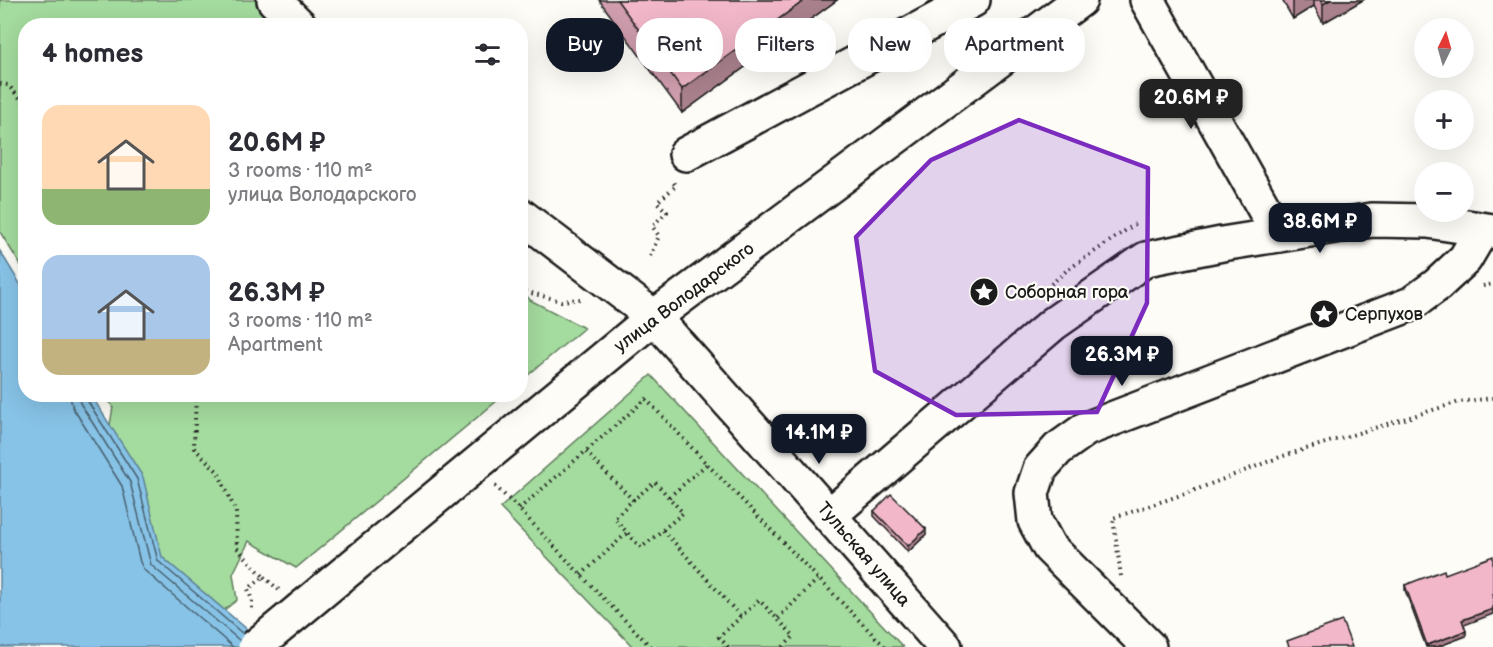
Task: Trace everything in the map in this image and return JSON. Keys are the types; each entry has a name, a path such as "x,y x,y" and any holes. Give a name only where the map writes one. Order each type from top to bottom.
{"street":[{"path":"274,0 292,18"},
{"name":"улица Володарского","path":"254,632 301,609 654,317 1080,0"},
{"path":"1147,0 1279,235"},
{"path":"686,154 969,1"},
{"path":"830,515 1053,324 1146,260 1222,244 1372,220 1428,221 1488,231 1465,259 1437,285 1411,304 1086,429 1058,449 1040,469 1032,493 1035,521 1049,547 1149,647"},
{"name":"Тульская улица","path":"528,221 654,317 945,647"}],"path":[{"path":"0,84 8,85 18,96"},
{"path":"650,256 659,236 652,226 667,213 657,202 676,186 667,173 686,154"},
{"path":"528,292 561,301 583,298"},
{"path":"1113,518 1190,492 1280,457 1459,402 1493,398"},
{"path":"519,509 646,399 885,647"},
{"path":"196,402 194,448 218,471 236,512 237,548 264,577 248,590 252,600 254,632"},
{"path":"586,452 633,500"},
{"path":"669,497 707,464"},
{"path":"655,482 669,497 683,513 641,548 614,518 655,482"},
{"path":"494,484 651,647"},
{"path":"663,530 741,617"},
{"path":"581,575 627,533"},
{"path":"778,618 819,579"},
{"path":"728,647 719,637 759,600 794,636 783,647"}],"highlighted area":[{"path":"1019,120 1148,168 1147,303 1097,412 956,415 875,371 856,237 931,160"}],"green space":[{"path":"0,0 259,0 277,18 18,18 18,261 0,232"},
{"path":"528,298 584,328 528,375"},
{"path":"651,375 903,647 633,647 500,508"},
{"path":"110,402 496,402 296,568 249,541 233,574 237,600 177,647 99,490 113,407"}],"water":[{"path":"0,251 18,281 18,402 95,402 143,477 162,557 268,647 0,647"}],"building":[{"path":"617,0 805,0 780,18 735,18 735,51 723,59 723,18 636,18 636,26"},
{"path":"670,72 705,72 682,89"},
{"path":"891,494 926,529 908,546 874,511"},
{"path":"1493,556 1493,609 1462,620 1466,631 1427,645 1405,585 1444,570 1445,574"},
{"path":"1342,621 1352,647 1289,647 1287,641"}],"place":[{"name":"Соборная гора","path":"984,292"},
{"name":"Серпухов","path":"1324,314"}]}
